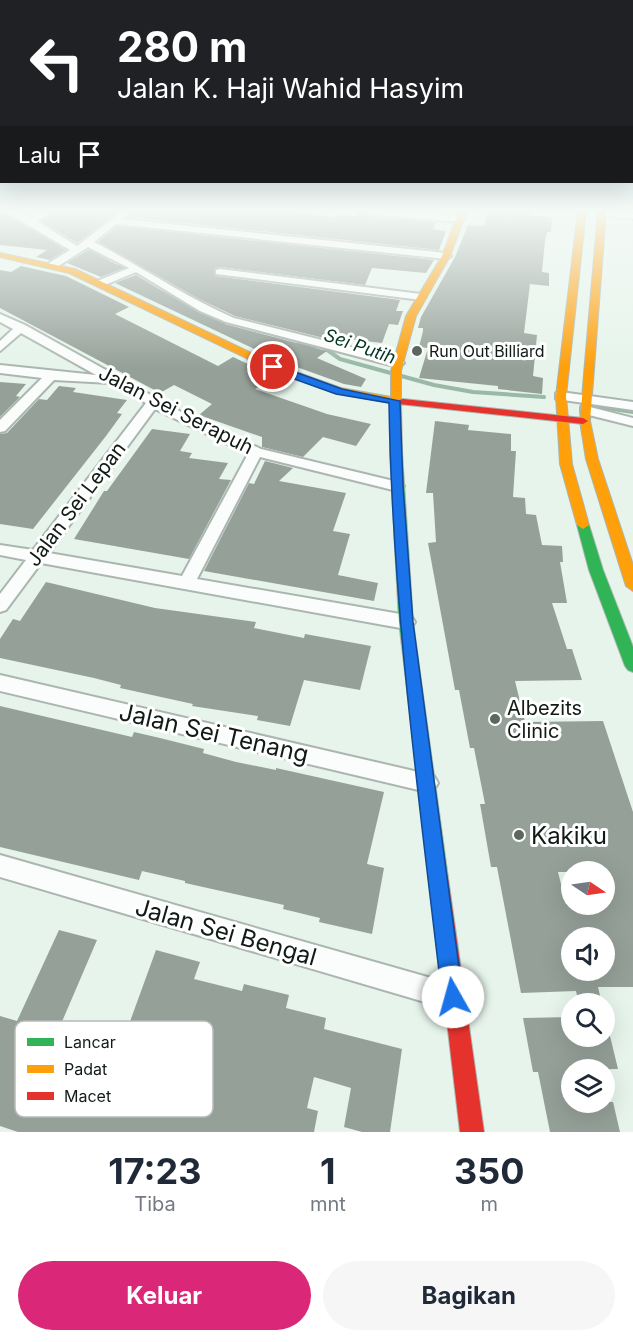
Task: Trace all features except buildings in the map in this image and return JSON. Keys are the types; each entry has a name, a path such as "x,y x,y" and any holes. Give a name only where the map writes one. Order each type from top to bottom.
{"street":[{"path":"47,264 101,283 299,379 339,391 394,401 562,418 586,410 633,406"},
{"path":"119,264 204,309 230,320 397,372"},
{"path":"441,264 411,316 397,372 394,401 397,486 406,622 472,1132"},
{"path":"577,264 561,396 566,465 596,570 633,666"},
{"path":"598,264 586,410 592,459 633,585"},
{"path":"101,283 132,270"},
{"path":"220,272 421,297"},
{"path":"285,294 293,280"},
{"name":"Jalan Sei Serapuh","path":"0,317 153,403 256,452 397,486"},
{"path":"0,347 21,327"},
{"path":"0,369 113,381"},
{"path":"0,428 51,376"},
{"path":"561,396 586,410 633,422"},
{"name":"Jalan Sei Lepan","path":"0,606 153,403"},
{"path":"188,581 256,452"},
{"path":"0,550 188,581 406,622"},
{"path":"596,570 629,570"},
{"name":"Jalan Sei Tenang","path":"0,683 427,783"},
{"name":"Jalan Sei Bengal","path":"0,866 453,997"}],"waterway":[{"name":"Sei Putih","path":"118,266 146,277"},
{"name":"Sei Putih","path":"154,282 186,306 220,322"},
{"name":"Sei Putih","path":"217,320 223,323"},
{"name":"Sei Putih","path":"298,344 323,347 340,359 434,385 473,392 544,397"},
{"name":"Sei Putih","path":"600,407 633,412"}],"traffic: fast":[{"path":"396,452 406,622 439,878"},
{"path":"583,525 596,570 633,666"}],"traffic: slow":[{"path":"40,264 72,271 273,367 339,391 403,402"},
{"path":"396,452 396,371 411,316 441,264"},
{"path":"576,264 561,396 566,464 583,525"},
{"path":"598,264 585,421 592,459 633,586"}],"traffic: jam":[{"path":"403,402 583,421"},
{"path":"439,878 472,1132"}],"place":[{"name":"Run Out Billiard","path":"417,351"},
{"name":"Albezits Clinic","path":"495,719"},
{"name":"Kakiku","path":"519,835"}],"route":[{"path":"273,367 299,379 339,391 394,401 406,622 453,997"}]}
